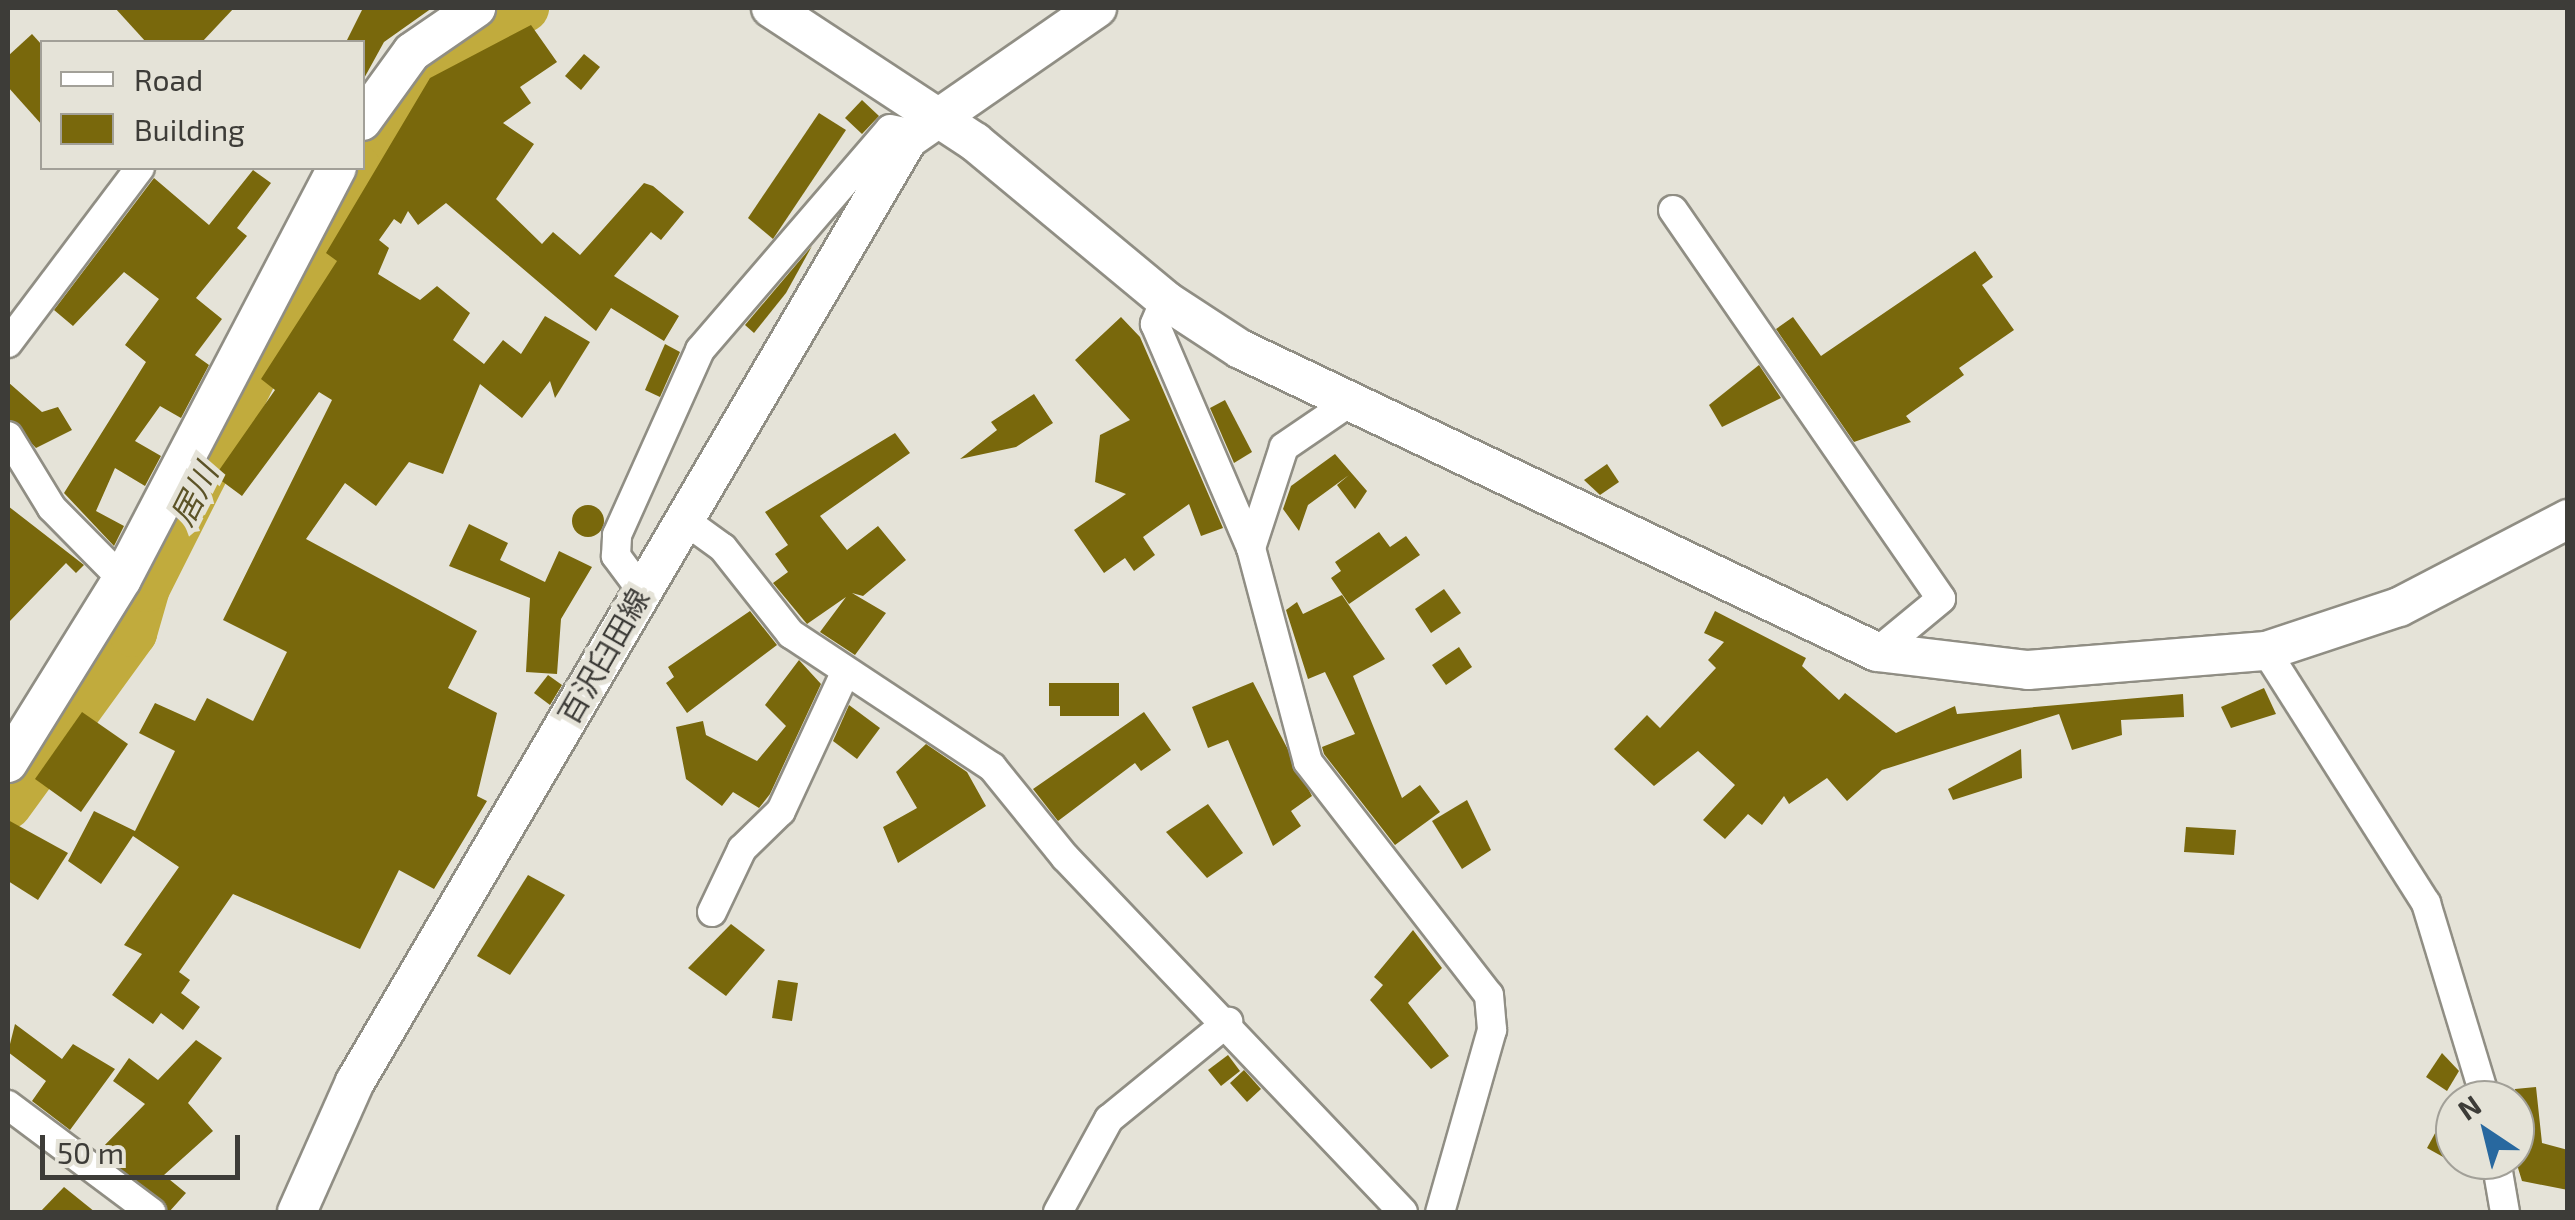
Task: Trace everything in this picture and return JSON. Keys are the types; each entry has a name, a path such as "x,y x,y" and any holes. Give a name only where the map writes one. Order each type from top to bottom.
{"main road":[{"path":"365,116 412,52 476,8"},
{"path":"771,8 923,125 1030,183 1166,300 1347,404 1878,652 2028,670 2266,651 2399,607 2568,519"},
{"path":"923,125 1096,8"},
{"name":"百沢臼田線","path":"297,1212 355,1082 683,519 923,125"},
{"path":"8,763 122,579 336,170"}],"street":[{"path":"642,591 616,556 617,535 700,350 890,129 923,125"},
{"path":"8,342 138,170"},
{"path":"1674,210 1941,599 1878,652"},
{"path":"1166,300 1155,324 1251,548 1317,778 1489,996 1492,1030 1440,1212"},
{"path":"1251,548 1284,448 1347,404"},
{"path":"8,436 52,508 122,579"},
{"path":"683,519 723,548 791,634 845,673 924,714 992,767 1065,857 1228,1022 1403,1212"},
{"path":"2266,651 2426,902 2480,1080"},
{"path":"712,912 742,849 781,811 845,673"},
{"path":"1058,1212 1109,1119 1228,1022"},
{"path":"8,1105 151,1212"},
{"path":"2499,1180 2505,1212"}],"building":[{"path":"115,8 234,8 204,40 144,40"},
{"path":"363,8 432,8 384,42 365,77 365,40 347,40"},
{"path":"531,25 557,62 520,87 531,103 503,123 534,144 496,199 542,244 553,232 580,255 644,183 653,186 684,212 661,240 651,232 614,276 679,316 664,341 611,308 596,331 446,203 418,225 408,211 401,224 394,219 379,240 389,248 378,274 420,300 437,286 470,313 453,340 484,364 503,340 521,354 545,316 590,342 555,398 550,381 522,418 480,384 443,474 409,462 376,506 345,483 306,539 477,631 448,688 497,713 477,796 487,801 434,889 399,870 360,949 233,894 179,972 190,980 181,993 200,1007 183,1030 161,1013 153,1024 112,995 142,954 124,945 179,867 133,836 101,884 68,861 94,811 135,831 175,751 139,733 155,703 195,721 207,698 253,721 287,652 223,620 332,400 319,392 242,496 215,476 275,390 261,379 337,261 326,253 430,78"},
{"path":"32,34 40,43 40,123 8,87 8,56"},
{"path":"584,54 600,67 581,90 565,76"},
{"path":"862,100 879,116 862,134 845,118"},
{"path":"819,113 846,130 773,239 748,218"},
{"path":"253,170 271,183 237,228 247,236 196,298 222,319 195,355 209,365 181,418 160,406 135,441 161,456 145,486 115,468 96,511 124,526 114,546 64,493 146,362 125,345 159,299 124,272 73,326 54,310 154,178 209,225"},
{"path":"812,246 786,293 754,333 745,325"},
{"path":"1975,251 1993,277 1982,285 2014,330 1959,368 1964,375 1906,416 1911,422 1854,442 1776,329 1793,317 1821,356"},
{"path":"1121,317 1140,337 1223,528 1201,536 1189,504 1143,537 1155,555 1134,571 1125,558 1104,573 1074,530 1126,494 1095,482 1100,435 1130,420 1075,360"},
{"path":"665,344 680,352 660,397 645,390"},
{"path":"1759,365 1781,398 1722,427 1709,405"},
{"path":"8,382 42,412 58,407 72,430 36,448 8,419"},
{"path":"1034,394 1053,423 1016,447 960,459 997,430 991,422"},
{"path":"1225,400 1252,452 1234,463 1210,408"},
{"path":"895,433 910,453 820,516 847,550 878,526 906,560 863,596 852,593 886,613 855,655 820,632 846,597 807,624 773,583 788,572 775,554 788,545 765,512"},
{"path":"1335,454 1367,491 1355,509 1337,485 1349,475 1308,505 1299,531 1283,509 1291,486"},
{"path":"1607,464 1619,482 1600,495 1584,480"},
{"path":"588,505 599,510 604,521 599,532 588,537 577,532 572,521 577,510"},
{"path":"8,506 84,565 76,573 66,563 8,623"},
{"path":"469,524 508,543 500,560 545,582 559,551 592,567 561,619 557,674 526,672 530,598 449,566"},
{"path":"1379,532 1390,547 1406,536 1420,555 1349,604 1331,578 1341,571 1335,562"},
{"path":"1444,589 1461,613 1431,633 1415,609"},
{"path":"1342,595 1385,659 1353,676 1402,798 1420,785 1440,812 1395,845 1324,754 1322,747 1355,734 1325,672 1308,679 1286,610 1297,602 1303,614"},
{"path":"750,611 777,645 687,713 666,683 674,677 668,667"},
{"path":"1715,611 1806,658 1802,666 1839,700 1845,693 1896,733 1955,706 1957,714 2183,694 2184,717 2121,720 2122,735 2072,750 2059,714 1882,770 1847,801 1827,778 1789,804 1784,796 1762,825 1748,814 1725,839 1703,820 1735,785 1698,751 1654,786 1614,749 1647,715 1660,728 1716,668 1708,660 1724,642 1704,633"},
{"path":"1459,647 1472,667 1446,685 1432,665"},
{"path":"799,660 821,684 770,794 759,808 733,792 722,806 686,779 676,727 703,721 706,735 757,761 786,726 765,705"},
{"path":"548,675 562,685 550,705 534,693"},
{"path":"1253,682 1312,796 1291,811 1301,826 1273,846 1228,740 1208,748 1192,707"},
{"path":"1049,683 1119,683 1119,716 1060,716 1060,706 1049,706"},
{"path":"2264,688 2276,714 2231,728 2221,707"},
{"path":"849,705 880,728 857,759 833,741"},
{"path":"82,712 128,744 81,812 35,779"},
{"path":"1144,712 1171,750 1141,771 1135,763 1058,821 1033,789"},
{"path":"926,744 967,772 986,806 898,863 883,827 917,808 896,772"},
{"path":"2021,749 2022,778 1953,800 1948,789"},
{"path":"1467,800 1491,850 1462,869 1432,821"},
{"path":"1208,804 1243,853 1207,878 1166,832"},
{"path":"8,820 68,853 38,900 8,881"},
{"path":"2186,827 2236,830 2234,855 2184,852"},
{"path":"528,875 565,895 510,975 477,956"},
{"path":"731,924 765,950 726,996 688,968"},
{"path":"1413,930 1442,968 1408,1003 1449,1056 1431,1069 1370,1000 1383,985 1374,977"},
{"path":"778,980 798,983 792,1021 772,1018"},
{"path":"15,1024 62,1059 73,1044 115,1069 70,1130 32,1101 46,1081 8,1052"},
{"path":"196,1040 222,1058 188,1103 213,1131 164,1175 186,1193 169,1212 99,1151 145,1104 113,1081 129,1058 158,1080"},
{"path":"2442,1053 2459,1071 2454,1080 2435,1083 2426,1077"},
{"path":"1228,1055 1240,1071 1221,1086 1208,1070"},
{"path":"1244,1070 1261,1089 1247,1102 1230,1083"},
{"path":"2535,1087 2542,1143 2568,1150 2568,1190 2522,1181 2535,1180"},
{"path":"2435,1133 2435,1152 2427,1148"},
{"path":"64,1187 95,1212 40,1212"}],"waterway":[{"name":"居川","path":"365,153 449,52 525,8"},
{"name":"居川","path":"8,805 133,633 146,588 356,170"}]}
